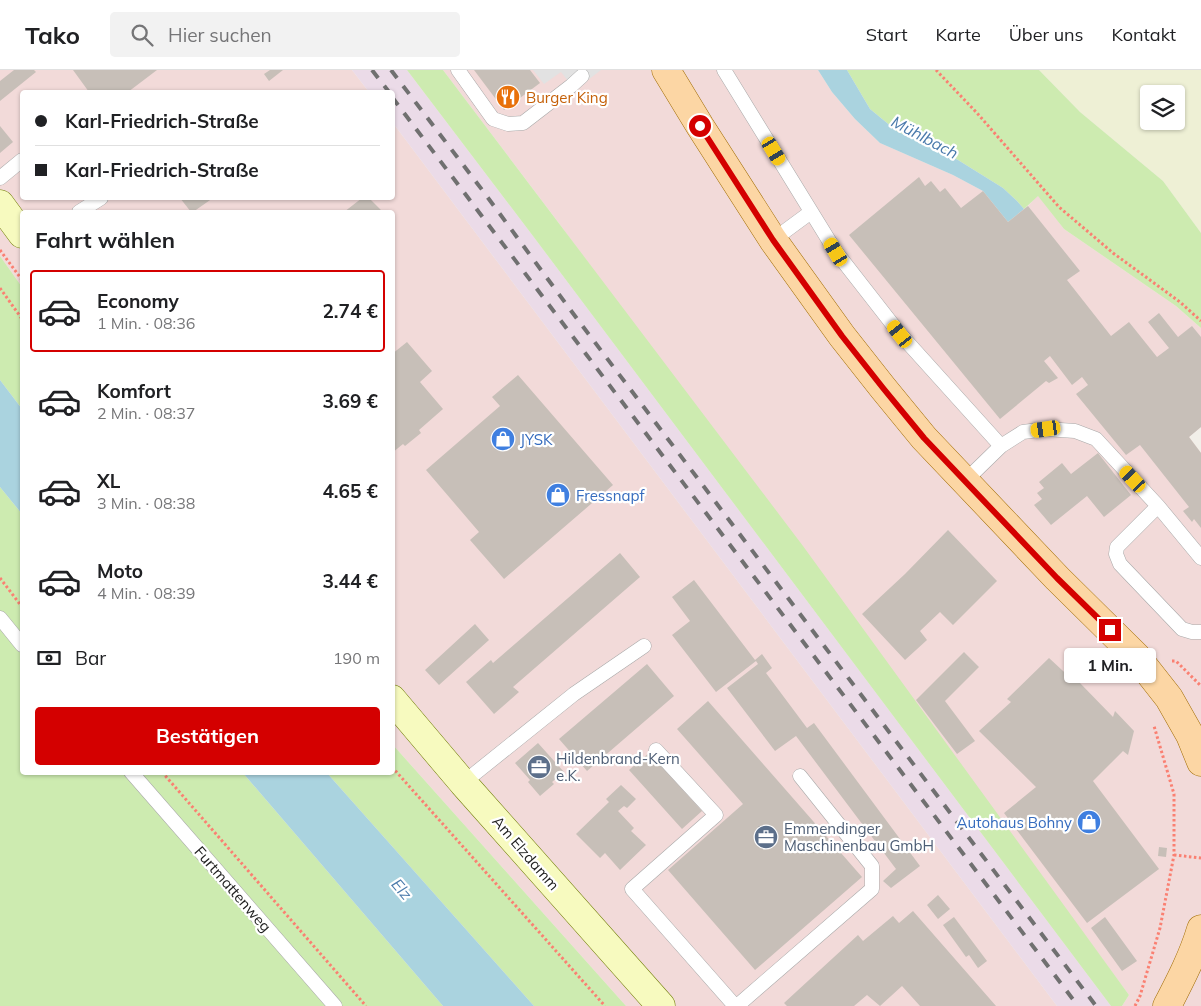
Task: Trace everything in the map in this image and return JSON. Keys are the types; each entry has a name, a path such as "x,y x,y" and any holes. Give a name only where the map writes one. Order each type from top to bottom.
{"main road":[{"path":"666,70 773,240 842,336 924,438 1057,578 1136,656 1193,730 1190,735 1201,762"},
{"path":"1167,1006 1180,982 1201,929"}],"street":[{"path":"0,204 20,231"},
{"name":"Am Elzdamm","path":"395,703 463,783 661,1006"}],"lane":[{"path":"458,70 493,119 508,124 523,123 582,76"},
{"path":"724,70 836,252 900,334 1001,446"},
{"path":"0,178 20,162"},
{"path":"82,210 98,200"},
{"path":"773,240 811,212"},
{"path":"965,481 1001,446 1023,432 1046,429 1074,431 1096,439 1158,506 1201,558"},
{"path":"1158,506 1117,547 1116,554 1120,564 1182,629 1201,632"},
{"path":"0,618 20,643"},
{"path":"463,783 574,694 644,646"},
{"path":"656,750 716,816 632,889 736,1006 872,889 872,866 800,776"},
{"name":"Furtmattenweg","path":"134,775 335,1006"}],"path":[{"path":"936,70 977,113 1059,207 1113,252 1180,302 1201,321"},
{"path":"0,250 20,277"},
{"path":"0,288 20,316"},
{"path":"0,578 20,604"},
{"path":"1134,1006 1140,996 1160,928 1174,855 1174,794 1153,720"},
{"path":"395,770 604,1006"},
{"path":"165,775 366,1006"},
{"path":"1174,855 1201,858"}],"shaded area":[{"path":"0,70 352,70 367,90 20,90 20,200 395,200 395,126 1057,1006 626,1006 395,747 395,210 20,210 20,284 0,256"},
{"path":"352,70 407,70 1111,1006 1057,1006 395,126 395,90 367,90"},
{"path":"443,70 818,70 832,92 855,119 880,143 953,175 983,191 1008,222 1038,195 1064,229 1176,306 1201,328 1201,427 1189,437 1201,453 1201,1006 1122,1006 1129,995 558,222"},
{"path":"533,70 601,70 575,90 561,72 544,84"}],"green space":[{"path":"407,70 443,70 803,546 1129,995 1122,1006 1111,1006"},
{"path":"847,70 1039,70 1080,112 1163,181 1201,233 1201,328 1176,306 1064,229 1038,196 1024,209 1003,188 958,160 898,132 870,109"},
{"path":"1039,70 1201,70 1201,233 1163,181 1080,112"},
{"path":"0,256 20,284 20,406 0,380"},
{"path":"0,487 20,512 20,775 245,775 443,1006 0,1006"},
{"path":"395,747 626,1006 534,1006 329,775 395,775"}],"water":[{"path":"818,70 847,70 870,109 898,132 958,160 1003,188 1024,209 1008,222 983,191 953,175 880,143 855,119 832,92"},
{"path":"0,380 20,406 20,512 0,487"},
{"name":"Elz","path":"245,775 329,775 534,1006 443,1006"}],"building":[{"path":"14,70 34,70 36,72 0,101 0,81"},
{"path":"73,70 157,70 131,90 88,90"},
{"path":"270,70 283,70 269,81 264,74"},
{"name":"Burger King","path":"474,70 530,70 540,83 504,110"},
{"path":"0,126 13,142 0,153"},
{"path":"919,177 925,186 931,181 940,192 945,188 961,208 983,191 1008,222 1028,206 1080,271 1067,280 1111,336 1129,322 1157,357 1169,348 1148,322 1159,313 1178,337 1192,326 1201,337 1201,427 1189,437 1201,453 1201,528 1194,519 1192,522 1183,511 1189,507 1140,445 1126,455 1076,394 1088,385 1082,377 1072,385 1050,356 1044,361 1058,378 1049,383 1046,381 1000,419 849,235"},
{"path":"182,200 210,200 196,210 189,210"},
{"path":"359,200 371,200 381,210 347,210"},
{"path":"407,342 432,371 420,382 443,409 419,430 421,433 405,446 403,444 395,451 395,352"},
{"path":"518,375 613,485 504,579 470,540 479,532 426,470 500,406 492,397"},
{"path":"1098,453 1131,495 1104,517 1087,496 1051,525 1034,505 1042,499 1037,493 1044,488 1039,482 1062,463 1071,474"},
{"path":"948,530 997,581 953,625 940,612 920,631 927,640 905,660 862,614"},
{"path":"620,553 640,577 513,687 519,692 494,714 466,682 491,660 493,663"},
{"path":"694,580 755,660 762,654 772,668 766,673 807,728 814,723 920,866 891,888 883,881 896,869 796,736 775,751 727,688 758,664 756,661 716,692 672,635 690,621 672,597"},
{"path":"475,624 489,640 439,685 425,670"},
{"path":"964,652 979,667 945,701 975,741 957,754 916,700"},
{"path":"1049,658 1076,683 1079,682 1113,717 1115,711 1134,731 1128,755 1123,751 1093,781 1159,869 1087,923 1004,813 1036,787 979,731 1011,702 1007,699"},
{"path":"647,664 674,696 587,771 559,739"},
{"name":"Emmendinger Maschinenbau GmbH","path":"708,701 862,877 755,970 668,870 743,804 677,729"},
{"path":"538,743 564,772 540,796 528,782 530,780 515,763"},
{"path":"649,753 702,811 682,829 629,770"},
{"path":"621,785 636,799 627,808 624,806 618,811 634,828 631,831 646,845 620,870 605,853 600,858 576,834 609,802 606,799"},
{"path":"1159,847 1167,848 1166,857 1158,856"},
{"path":"938,895 950,909 938,919 927,905"},
{"path":"913,911 996,1006 920,1006 902,986 880,1006 867,995 854,1006 787,1006 784,1003 858,935 863,941 893,916 899,923"},
{"path":"954,917 987,961 978,968 969,955 966,957 943,925"},
{"path":"1105,917 1137,961 1122,971 1091,928"}],"railway":[{"path":"372,70 387,90"},
{"path":"391,70 1096,1006"},
{"path":"395,101 1078,1006"}],"place":[{"name":"Burger King","path":"508,97"},
{"name":"JYSK","path":"503,439"},
{"name":"Fressnapf","path":"558,495"},
{"name":"Hildenbrand-Kern e.K.","path":"539,767"},
{"name":"Autohaus Bohny","path":"1089,822"},
{"name":"Emmendinger Maschinenbau GmbH","path":"766,837"}],"route":[{"path":"700,126 773,240 842,336 883,388 924,438 1057,578 1110,630"}],"water label":[{"name":"Mühlbach","path":"925,137"}]}
